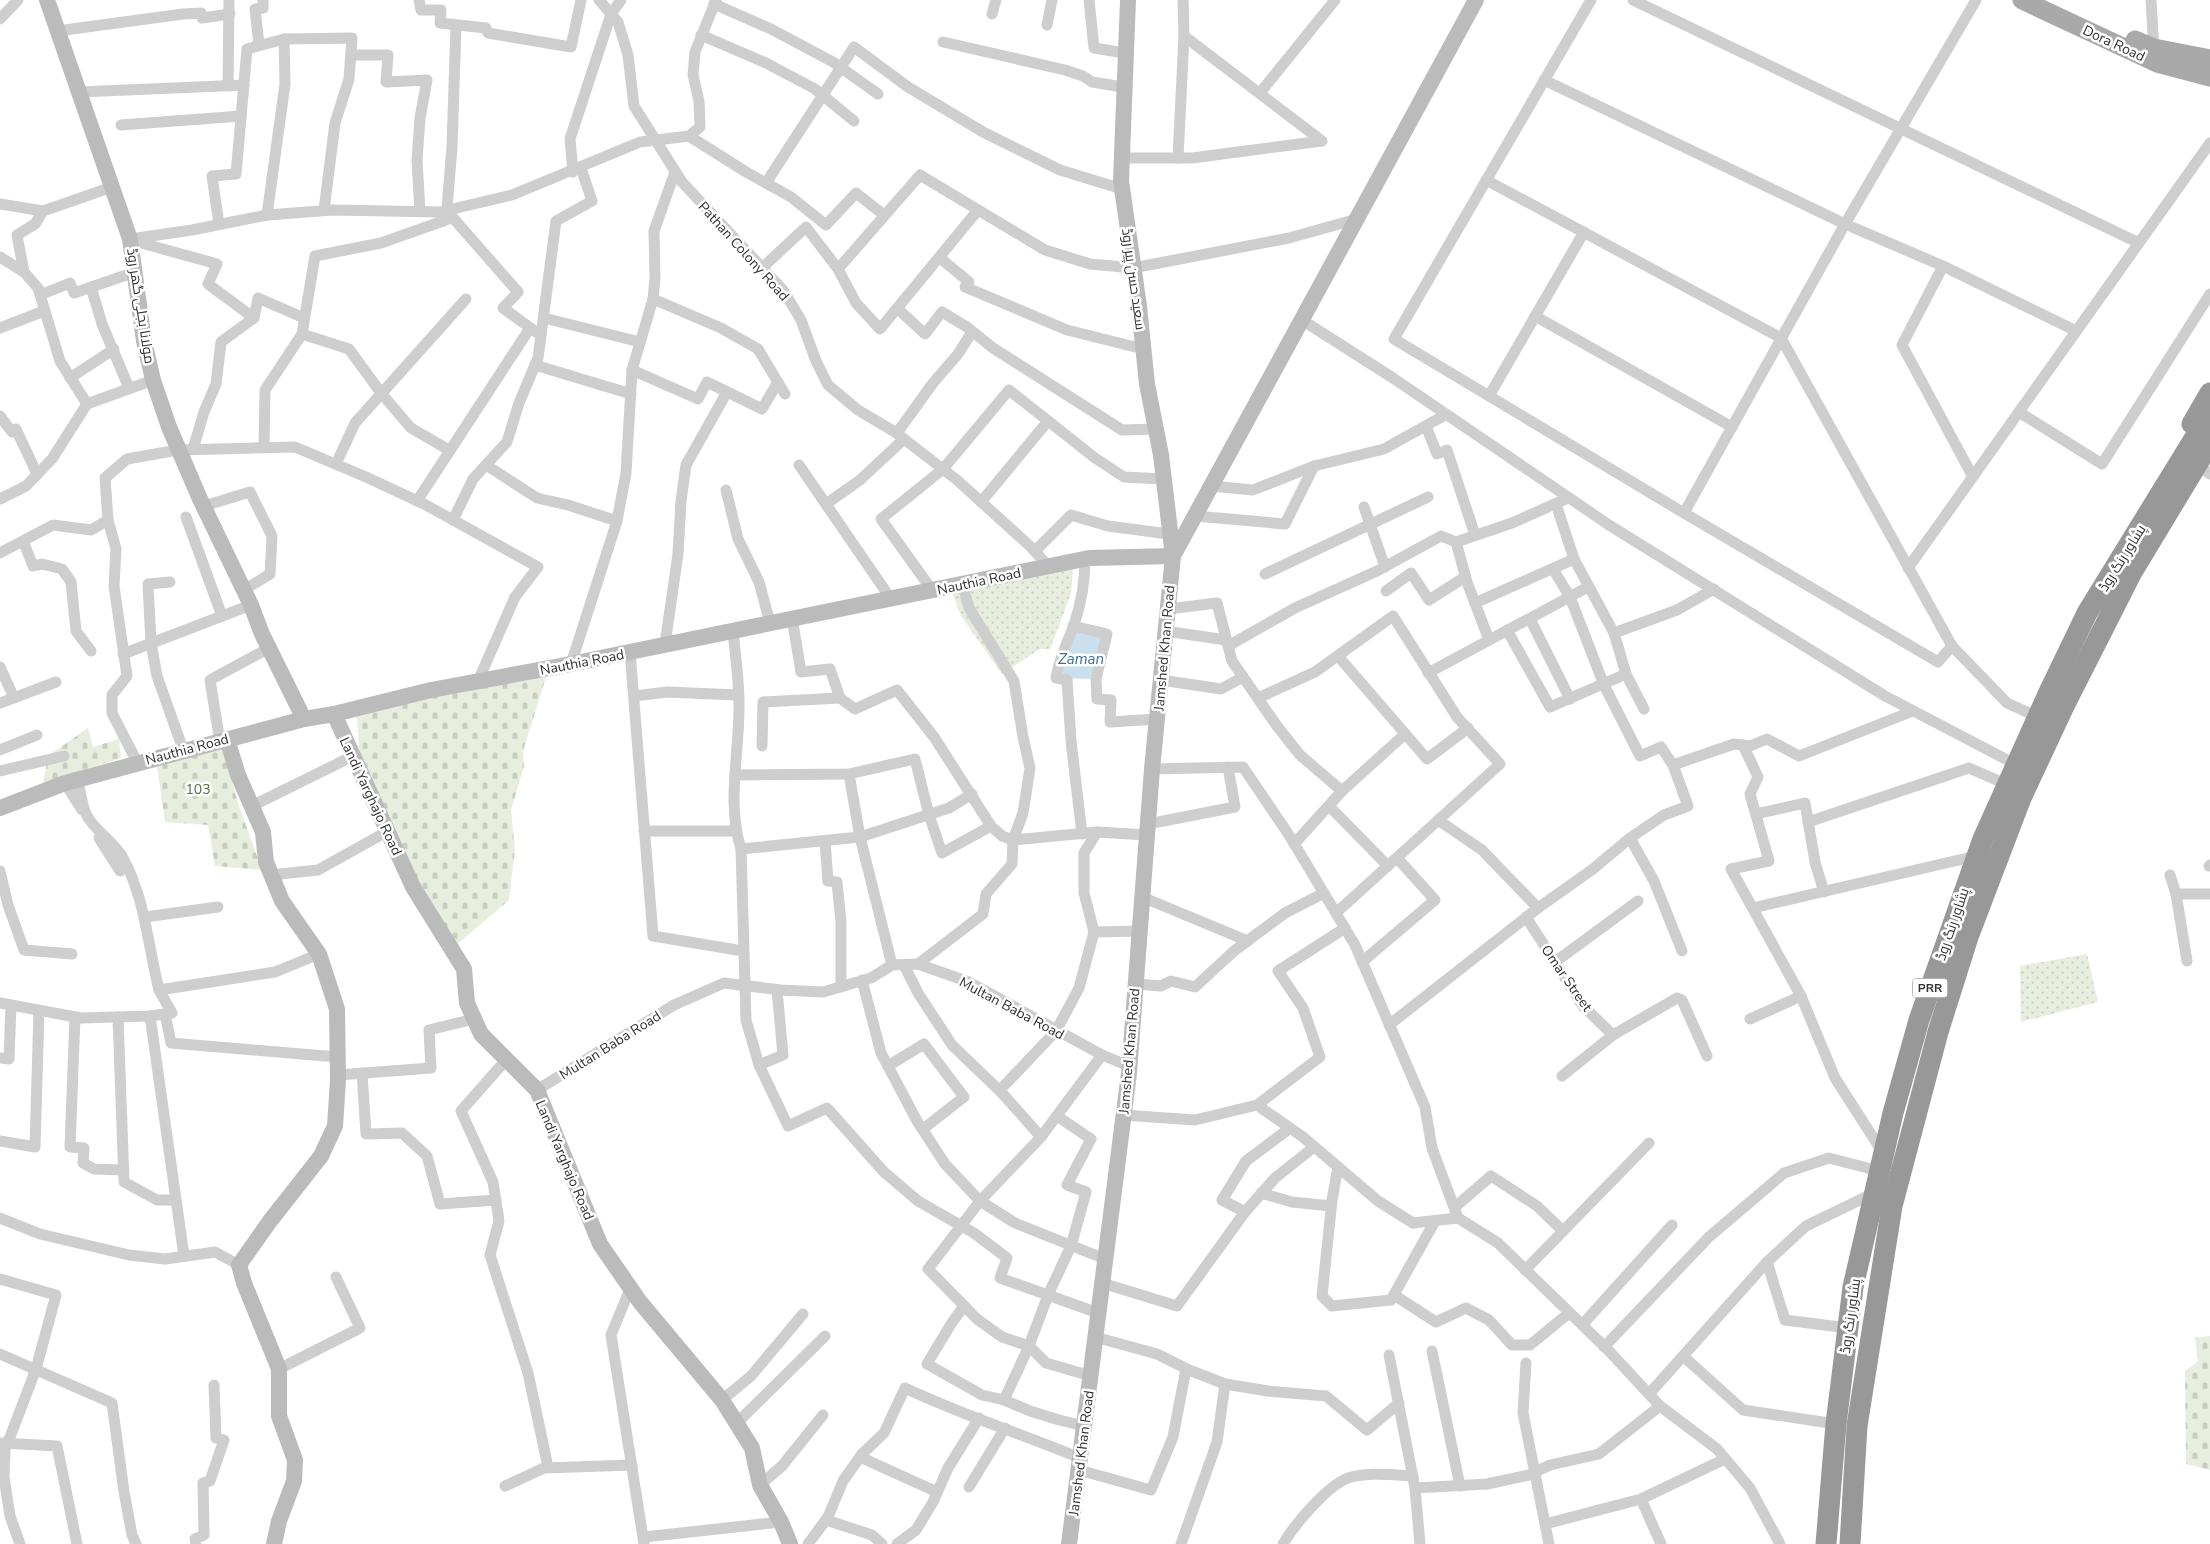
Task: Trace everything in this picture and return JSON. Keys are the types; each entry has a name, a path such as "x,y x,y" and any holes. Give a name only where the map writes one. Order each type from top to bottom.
{"highway":[{"path":"2208,469 2179,480 2176,454 2210,393"},
{"name":"پشاور رنگ روڈ","path":"1850,1544 1857,1426 1892,1206 1938,1032 1965,947 2021,798 2064,706 2179,480 2210,413"},
{"name":"پشاور رنگ روڈ","path":"1826,1544 1836,1424 1853,1287 1881,1162 1919,1020 1976,856 2087,613 2179,480 2210,443"}],"main road":[{"name":"Dora Road","path":"2022,0 2210,77"},
{"path":"2053,0 2155,56 2208,59"}],"street":[{"path":"0,19 18,0"},
{"name":"مولانا بجلی گھر روڈ","path":"47,0 130,240 144,341 153,380 186,450 204,506 248,598 268,648 304,719"},
{"path":"228,86 229,0"},
{"path":"259,46 255,9 263,8 263,0"},
{"path":"419,0 421,10 441,10 440,24 486,28 488,34 571,48 581,0"},
{"name":"Pathan Colony Road","path":"599,0 618,22 628,55 634,106 682,182 782,290 800,320 828,385 858,410 901,436 943,469 981,502 1048,566"},
{"path":"452,520 473,480 507,442 519,403 535,365 544,318 556,221 592,202 577,170 570,139 611,14 621,0"},
{"path":"992,14 996,0"},
{"path":"1046,25 1052,0"},
{"path":"1089,0 1094,48 1125,53"},
{"name":"سعید حسن پیر روڈ","path":"1128,0 1123,87 1122,189 1147,384 1161,455 1172,556"},
{"path":"1178,158 1184,36 1183,0"},
{"path":"1260,93 1335,0"},
{"path":"1172,556 1476,0"},
{"path":"1591,0 1394,339 1684,513 1938,662 1952,646"},
{"path":"1633,0 2139,243"},
{"path":"1684,513 1845,224 1902,130 1976,0"},
{"path":"2151,0 2155,56"},
{"path":"130,240 266,215 324,210 447,211 512,196 640,142 689,136 700,127 699,101 693,75 695,52 715,2 771,29 840,68 878,94"},
{"path":"57,31 183,14 201,13 202,18 230,14"},
{"path":"264,447 265,390 302,334 315,256 381,243 446,220 452,147 456,25"},
{"path":"701,35 766,64 822,95 854,120"},
{"path":"1122,158 1178,158 1322,141 1184,36"},
{"path":"218,224 212,176 236,174 247,49 284,39 352,38 349,79 335,123 324,210"},
{"path":"266,215 285,84 284,39"},
{"path":"943,42 1065,70 1083,76 1092,82 1123,87"},
{"path":"766,183 854,47 908,87 983,132 1060,170 1122,189"},
{"path":"351,55 388,55 386,82 427,80 420,118 417,160 420,211"},
{"path":"1544,80 1845,224 1943,266 2076,331"},
{"path":"79,92 244,85"},
{"path":"121,125 241,116"},
{"path":"689,136 791,197 826,225 856,193 884,215"},
{"path":"1908,568 2210,143"},
{"path":"571,664 617,521 626,473 632,370 653,299 655,278 654,231 676,172"},
{"path":"838,269 920,175 1045,250 1090,264 1133,268 1289,238 1357,219"},
{"path":"1486,180 1781,338 1952,646 2007,703 2038,717"},
{"path":"0,204 43,211 112,187"},
{"path":"762,268 806,227 838,269 856,303 880,329 898,310 978,210"},
{"path":"24,272 17,235 35,224 43,211"},
{"path":"447,211 518,292 503,308 541,336"},
{"path":"1489,396 1584,232"},
{"path":"130,240 217,264 208,284 254,318"},
{"path":"0,257 24,272 38,288 60,362 86,404"},
{"path":"940,258 969,282 965,288 1068,330 1143,349"},
{"path":"1943,266 1902,345 1973,477"},
{"path":"40,295 70,283 74,293 135,272"},
{"path":"91,287 102,324 129,388"},
{"path":"2019,412 2102,464 2210,294"},
{"path":"186,450 216,384 221,342 254,318 258,298 304,318"},
{"path":"653,299 721,328 758,349 785,394"},
{"path":"336,464 355,423 466,300"},
{"path":"898,310 926,334 942,312 993,348 1122,430 1156,429"},
{"path":"0,328 44,311"},
{"path":"1535,316 1732,427"},
{"path":"544,318 640,342"},
{"path":"1302,320 1393,378 1609,526 1885,696 2017,765"},
{"path":"418,501 449,450 530,328"},
{"path":"826,504 860,480 901,436 933,383 958,354 972,332"},
{"path":"302,334 349,349 381,393 411,428 449,450"},
{"path":"70,378 114,349"},
{"path":"535,365 631,394"},
{"path":"632,370 698,399 707,382 762,410 778,382"},
{"path":"0,499 26,486 52,459 86,404 153,380"},
{"path":"932,590 881,519 943,469 1009,390 1095,458 1124,477 1163,479"},
{"path":"665,644 678,554 681,500 686,465 726,392"},
{"path":"1211,486 1253,490 1314,466 1384,449 1445,415"},
{"path":"0,416 12,432 16,429 37,474"},
{"path":"981,502 1048,421"},
{"path":"1426,426 1437,454 1447,450 1475,536"},
{"path":"137,762 112,713 112,695 127,676 114,586 116,549 108,520 105,478 127,459 186,450 295,447 418,501 538,567 515,597 478,681"},
{"path":"486,465 537,498 568,505 617,521"},
{"path":"799,465 891,598"},
{"path":"1195,516 1285,524 1314,466"},
{"path":"726,490 738,539 759,582 770,623"},
{"path":"123,654 222,616 248,598 270,574 272,536 250,492 204,506"},
{"path":"1266,574 1428,497"},
{"path":"1166,630 1227,643 1295,608 1385,567 1442,536 1456,542 1512,523 1568,498"},
{"path":"1556,504 1574,559 1614,633 1626,674 1644,710"},
{"path":"1364,507 1385,567"},
{"path":"1035,552 1071,515 1108,526 1169,534"},
{"path":"186,517 222,616"},
{"path":"0,553 53,525 91,530 108,520"},
{"path":"23,541 33,566 42,564 62,569 71,582 76,631 91,651"},
{"path":"1456,542 1465,577 1489,640"},
{"name":"Nauthia Road","path":"0,808 71,782 137,762 184,752 304,719 334,714 478,681 571,664 1085,559 1172,556"},
{"name":"Jamshed Khan Road","path":"1069,1544 1129,1066 1152,769 1172,556"},
{"path":"1082,834 1071,741 1067,680 1056,678 1059,659 1073,626 1085,583 1085,559"},
{"path":"1475,603 1574,559"},
{"path":"1389,1025 1526,917 1593,869 1630,838 1664,814 1688,806 1673,765 1661,747 1640,756 1604,685 1570,597 1553,569"},
{"path":"1386,591 1411,574 1429,600 1465,577"},
{"path":"170,582 148,584 151,643 157,676 184,752"},
{"path":"918,964 983,914 986,894 1012,864 1013,840 1023,813 1030,768 1014,680 969,608 962,584"},
{"path":"1428,673 1588,587"},
{"path":"1614,633 1677,610 1714,589"},
{"path":"1168,609 1217,603 1232,661 1300,755 1342,791"},
{"path":"1258,698 1315,672 1393,616 1457,717 1500,764 1336,913"},
{"path":"792,618 801,672 830,669 840,698 854,709 897,690 934,737 991,826 1002,836 1013,840 1148,829 1235,807 1228,767"},
{"path":"1530,618 1570,699"},
{"path":"1073,626 1107,634 1096,679 1097,699 1111,700 1110,722 1157,719"},
{"path":"733,630 738,695 735,775 736,831 741,849 746,1020 759,1065 788,1126 827,1108 884,1172 918,1201 962,1225 1007,1258 1000,1278 1098,1313"},
{"path":"1507,630 1550,707 1626,674"},
{"path":"239,1265 270,1221 321,1156 335,1126 338,1075 337,1010 319,954 282,901 271,875 266,862 264,832 224,740 210,680 268,648"},
{"path":"630,652 652,936 743,951"},
{"path":"1338,656 1427,759 1468,728"},
{"path":"0,667 14,698"},
{"path":"1161,680 1221,689 1243,677"},
{"path":"0,703 56,682"},
{"path":"634,696 667,692 738,695"},
{"path":"762,746 763,702 840,698"},
{"path":"1673,765 1734,744 1750,746 1767,739 1800,756 1913,711"},
{"name":"Landi Yarghajo Road","path":"334,714 413,887 464,969 467,1003 481,1034 536,1090 600,1244 630,1290 722,1400 752,1448 760,1485 791,1542"},
{"path":"1294,844 1342,791 1405,734"},
{"path":"0,750 37,735"},
{"path":"1743,745 1758,777 1750,794 1769,861 1731,870 1801,996 1835,1078 1881,1162"},
{"path":"0,771 64,756"},
{"path":"252,806 353,756"},
{"path":"735,775 849,774 915,759 929,815 942,853 991,826"},
{"path":"1152,769 1243,767 1324,893 1345,928 1362,962 1425,1107 1432,1148 1456,1213 1498,1243 1604,1347 1660,1406 1716,1449 1726,1459 1750,1488 1780,1544"},
{"path":"1808,822 1969,768 2008,785"},
{"path":"849,774 860,837 892,965"},
{"path":"71,782 120,871"},
{"path":"0,1058 9,1059 6,1004 75,1017 150,1016 172,1013 159,990 150,955 145,917 134,882 122,856 87,815 71,782"},
{"path":"741,849 860,837 949,808 972,794"},
{"path":"1756,814 1805,803 1815,862 1824,892"},
{"path":"1329,806 1435,900 1362,962"},
{"path":"1438,820 1482,850 1538,908"},
{"path":"271,875 318,870 388,831"},
{"path":"644,831 736,831"},
{"path":"1000,1090 1056,1031 1079,988 1094,932 1084,892 1084,853 1097,832"},
{"path":"1630,838 1654,881 1682,951"},
{"path":"825,840 828,881 837,882 841,922 841,987"},
{"path":"1752,908 1976,856"},
{"path":"0,872 8,905 24,950 72,954"},
{"path":"2170,874 2176,894 2187,961"},
{"path":"1136,984 1162,986 1171,981 1195,988 1248,941 1285,913 1324,893"},
{"path":"2176,894 2210,894"},
{"path":"1142,897 1248,941"},
{"path":"1555,962 1638,901"},
{"path":"145,917 218,907"},
{"name":"Omar Street","path":"1526,917 1583,1006 1613,1035"},
{"path":"1123,1115 1196,1120 1257,1105 1320,1056 1303,1008 1278,971 1345,928"},
{"path":"1094,932 1140,931"},
{"path":"159,990 275,972 319,954"},
{"name":"Multan Baba Road","path":"536,1090 674,1005 724,983 777,990 824,992 871,978 892,965 918,964 969,982 1056,1031 1102,1055 1129,1066"},
{"path":"904,965 918,993 952,1045 1000,1090 1041,1137"},
{"path":"862,980 881,1053 944,1164 980,1201 1014,1223 1105,1259"},
{"path":"759,1065 783,1055 777,990"},
{"path":"1750,1019 1801,996"},
{"path":"1562,1076 1613,1035 1680,997 1707,1056"},
{"path":"0,1141 35,1146 39,1010"},
{"path":"166,1014 171,1043 337,1057"},
{"path":"150,1016 184,1256"},
{"path":"75,1017 70,1147 84,1148 83,1163 94,1169 123,1170"},
{"path":"118,1017 124,1182 157,1200 176,1200"},
{"path":"338,1075 431,1068 429,1030 474,1020"},
{"path":"888,1066 924,1044 964,1097 923,1129"},
{"path":"1091,1376 1046,1363 1029,1346 1002,1337 964,1306 928,1270 980,1201 1041,1137 1102,1055"},
{"path":"506,1060 461,1110 493,1182 499,1221 490,1254 528,1373 548,1468"},
{"path":"362,1073 366,1134 402,1133 427,1156 440,1204 496,1200"},
{"path":"1257,1105 1314,1147 1378,1201 1413,1223 1434,1221 1456,1213 1491,1176 1537,1206 1563,1231"},
{"path":"1004,1400 1029,1346 1048,1295 1071,1246 1086,1192 1067,1185 1090,1139 1056,1116"},
{"path":"1244,1212 1222,1200 1246,1161 1290,1128"},
{"path":"1525,1270 1650,1143"},
{"path":"1102,1283 1177,1306 1244,1212 1275,1178 1314,1147"},
{"path":"1604,1347 1709,1237 1784,1173 1829,1158 1881,1162"},
{"path":"1338,1167 1331,1206 1322,1296 1332,1306 1391,1300 1434,1221"},
{"path":"1261,1193 1292,1202 1331,1206"},
{"path":"1649,1394 1767,1262 1806,1226 1874,1193"},
{"path":"0,1218 40,1234 129,1255 165,1259 215,1252 239,1265 244,1283 279,1369 279,1416 294,1460 294,1481 279,1521 274,1544"},
{"path":"1582,1325 1672,1225"},
{"path":"1767,1262 1785,1320 1848,1328"},
{"path":"279,1369 360,1328 336,1277"},
{"path":"0,1279 56,1295 36,1369 3,1444 5,1450 4,1477 10,1516 20,1544"},
{"path":"630,1290 611,1335 644,1541 781,1522"},
{"path":"1394,1295 1436,1322 1466,1308 1489,1320 1512,1345 1530,1346 1569,1312"},
{"path":"964,1306 927,1364 982,1395 1004,1400 1037,1413 1084,1426"},
{"path":"722,1400 750,1376 803,1314"},
{"path":"736,1424 825,1336"},
{"path":"1095,1337 1157,1354 1186,1369 1225,1384 1268,1391 1326,1396 1367,1430 1399,1403"},
{"path":"1432,1351 1460,1486"},
{"path":"0,1354 112,1403 124,1492 132,1535 136,1544"},
{"path":"1390,1355 1414,1482 1420,1544"},
{"path":"1683,1356 1743,1410 1836,1424"},
{"path":"1526,1363 1523,1413 1549,1544"},
{"path":"808,1544 826,1520 843,1481 860,1457 884,1433 905,1388 935,1402 1005,1428 1080,1464 1151,1490 1172,1437 1186,1369"},
{"path":"1181,1544 1216,1442 1225,1384"},
{"path":"196,1544 195,1539 204,1535 203,1483 210,1481 224,1440 216,1438 214,1385"},
{"path":"1283,1544 1290,1532 1321,1497 1350,1478 1385,1474 1414,1482 1460,1486 1488,1484 1535,1472 1550,1465 1599,1454 1660,1406"},
{"path":"760,1485 782,1466 823,1416"},
{"path":"897,1544 916,1530 948,1468 979,1418"},
{"path":"969,1487 1005,1428"},
{"path":"3,1444 57,1446 77,1544"},
{"path":"860,1457 937,1492"},
{"path":"1545,1524 1641,1499 1726,1459"},
{"path":"505,1486 548,1468 632,1465"},
{"path":"1641,1499 1661,1544"},
{"path":"826,1520 872,1535 882,1544"}],"green space":[{"path":"1073,565 1071,594 1050,649 1040,649 1002,674 961,616 951,590"},
{"path":"547,674 523,751 524,766 511,810 515,850 509,900 455,946 413,878 360,760 357,715 408,702"},
{"path":"88,728 93,747 119,739 121,758 43,783 48,756"},
{"name":"103","path":"222,744 238,803 262,870 215,866 208,825 165,822 157,766"},
{"path":"2087,954 2098,1002 2021,1022 2020,966"},
{"path":"2210,1336 2210,1470 2186,1464 2185,1371 2198,1361 2195,1338"}],"water":[{"name":"Zaman","path":"1073,626 1107,634 1096,679 1054,678"}]}
